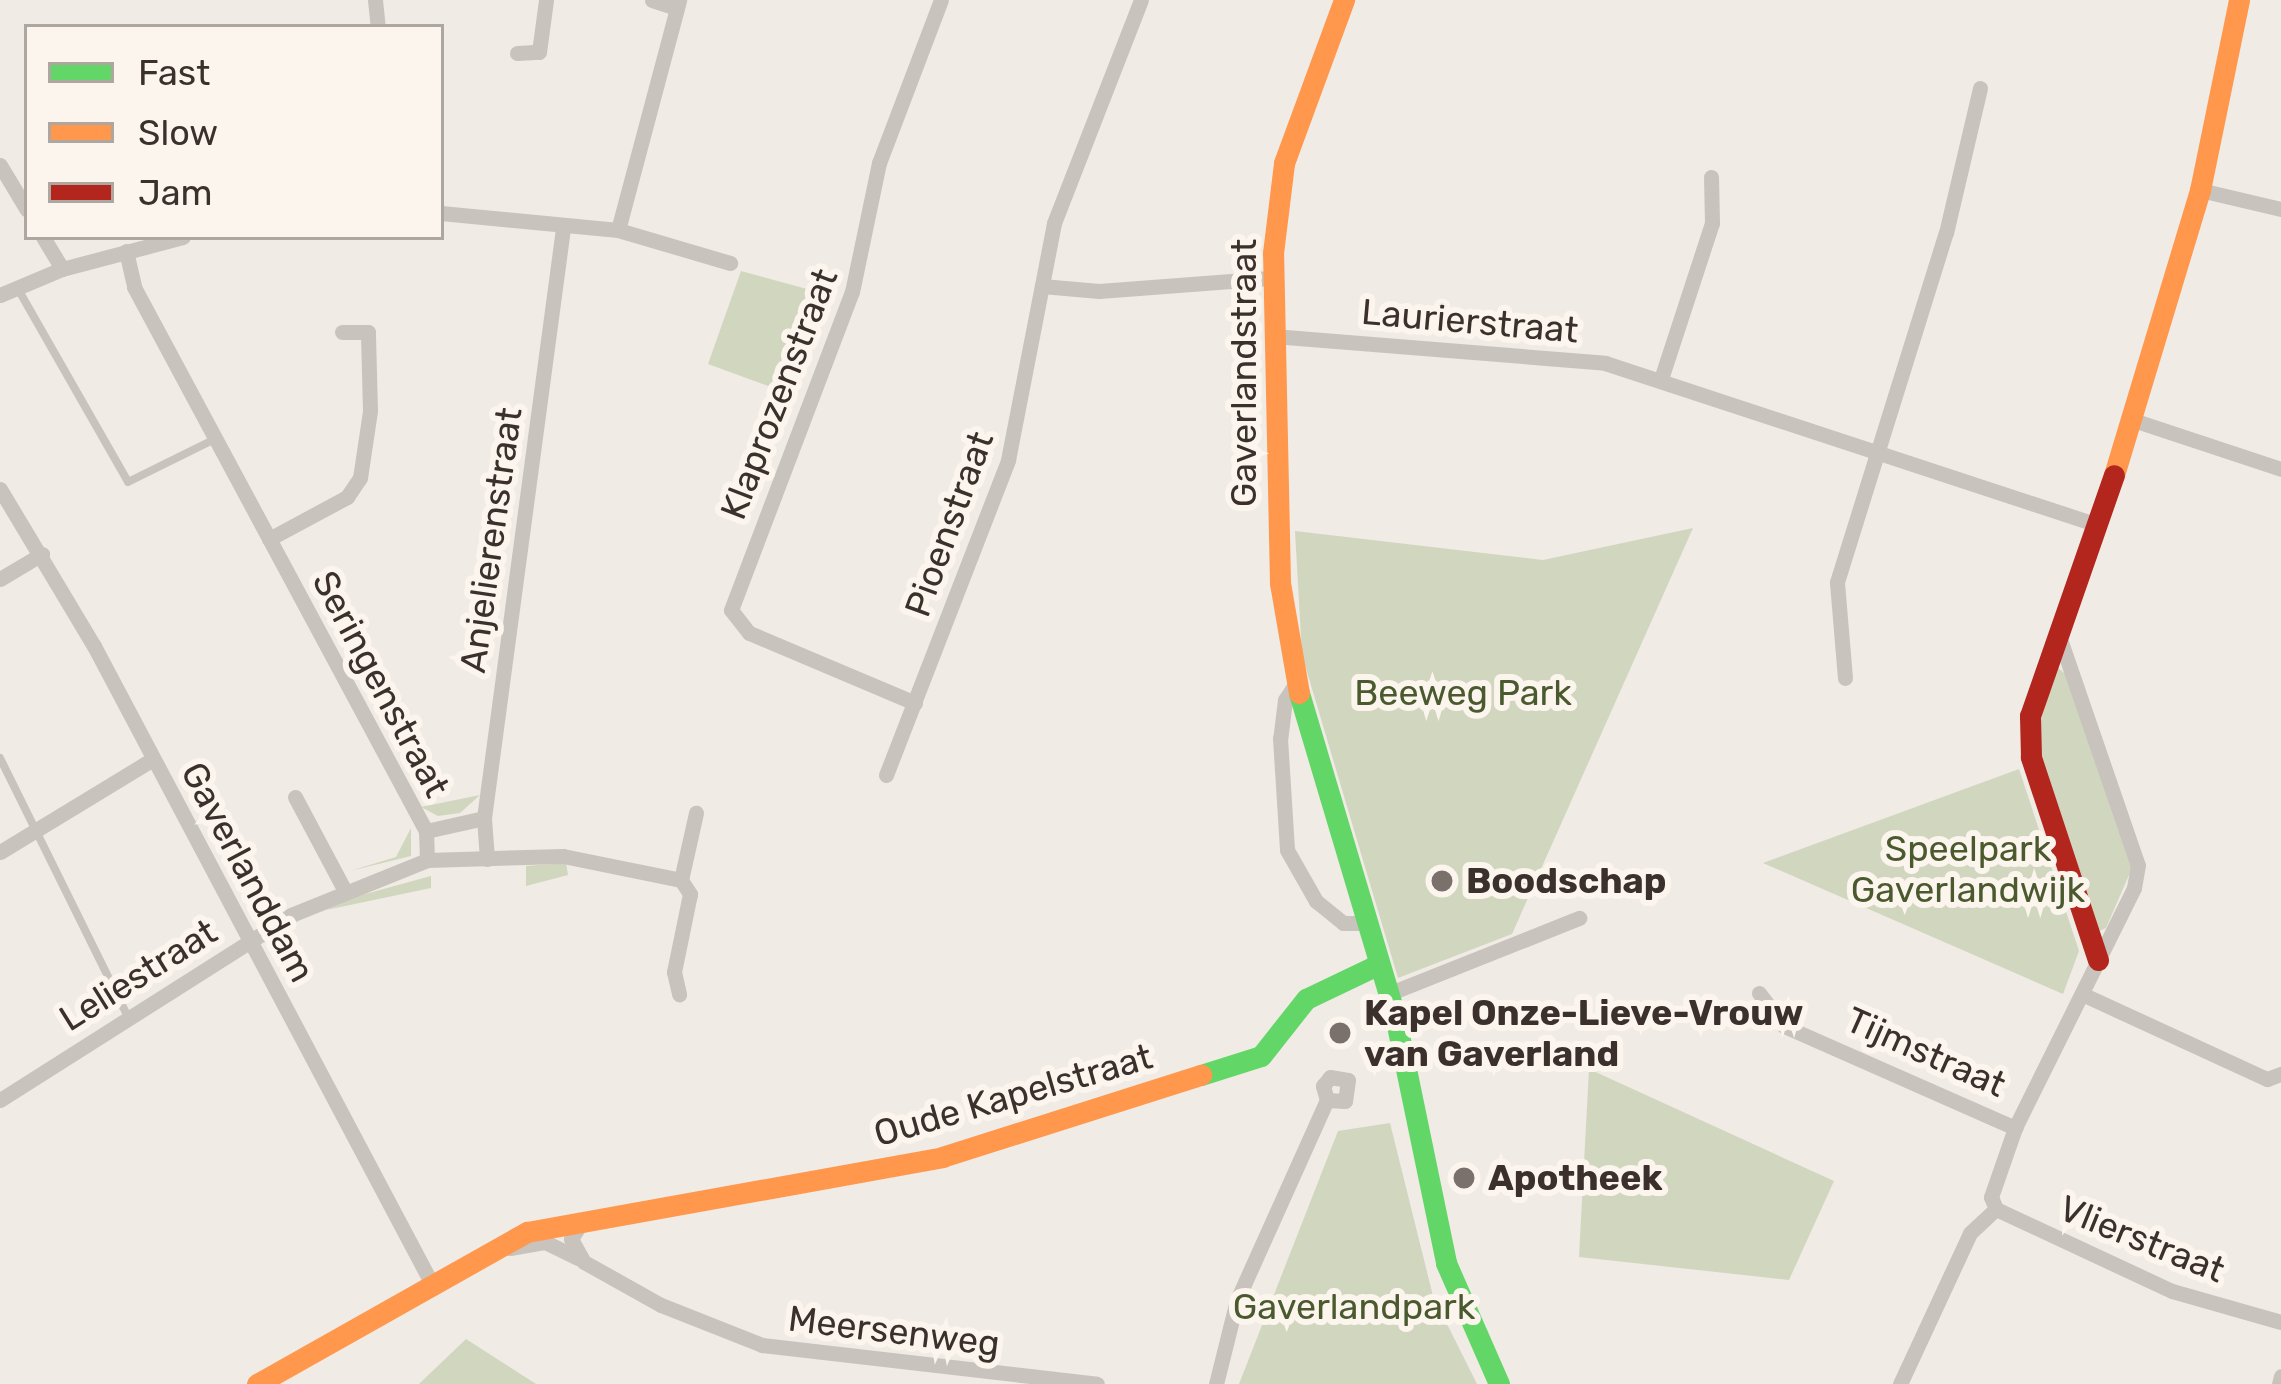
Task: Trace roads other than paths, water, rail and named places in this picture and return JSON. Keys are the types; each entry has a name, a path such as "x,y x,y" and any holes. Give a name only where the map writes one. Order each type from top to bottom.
{"street":[{"path":"518,53 539,52 545,0"},
{"path":"618,230 678,4 652,0"},
{"name":"Klaprozenstraat","path":"915,703 749,633 731,610 853,292 879,163 941,0"},
{"name":"Pioenstraat","path":"886,775 1008,460 1054,224 1141,0"},
{"name":"Gaverlandstraat","path":"1344,0 1284,163 1271,278 1280,584 1296,683 1388,994 1446,1263 1499,1384"},
{"path":"2098,960 2030,757 2030,716 2133,419 2200,190 2239,0"},
{"path":"1845,678 1834,600 1946,233 1980,88"},
{"path":"0,165 24,205"},
{"path":"1661,379 1712,223 1711,177"},
{"path":"2200,190 2281,208"},
{"path":"444,213 618,230 730,262"},
{"name":"Anjelierenstraat","path":"488,859 484,818 563,228"},
{"path":"46,240 62,269"},
{"path":"0,295 62,269 171,240"},
{"name":"Seringenstraat","path":"126,251 134,287 426,831 427,860"},
{"path":"1042,286 1100,290 1271,278"},
{"path":"269,539 346,497 360,478 370,411 368,324 342,332"},
{"name":"Laurierstraat","path":"1273,336 1575,358 1661,379 2095,524"},
{"path":"2133,419 2281,469"},
{"name":"Gaverlanddam","path":"0,489 42,554 434,1288"},
{"path":"0,579 42,554"},
{"name":"Tijmstraat","path":"1900,1384 1970,1233 1994,1203 2015,1128 2098,960 2138,865 2097,732 2060,639"},
{"name":"Gaverlandstraat","path":"1296,683 1285,700 1280,738 1287,850 1316,901 1343,923 1365,923"},
{"path":"0,852 153,759"},
{"path":"295,797 345,892"},
{"path":"681,880 696,813"},
{"path":"426,831 484,818"},
{"path":"427,860 580,857 681,880 690,894 674,972 679,994"},
{"name":"Leliestraat","path":"0,1100 248,940 345,892 427,860"},
{"path":"1388,994 1579,918"},
{"name":"Oude Kapelstraat","path":"257,1384 508,1248 527,1232 577,1231 942,1157 1261,1056 1306,999 1376,966"},
{"name":"Tijmstraat","path":"1759,993 1784,1026 2015,1128"},
{"path":"2082,994 2267,1079 2281,1074"},
{"path":"1216,1384 1237,1300 1328,1100"},
{"name":"Vlierstraat","path":"1994,1203 2173,1291 2281,1322"},
{"path":"577,1231 584,1262"},
{"name":"Meersenweg","path":"508,1248 545,1242 661,1305 763,1345 830,1359 1097,1384"}],"lane":[{"path":"17,288 128,482 215,439"},
{"path":"0,758 127,1015"}],"place":[{"name":"Boodschap","path":"1442,881"},
{"name":"Kapel Onze-Lieve-Vrouw van Gaverland","path":"1340,1033"},
{"name":"Apotheek","path":"1464,1178"}],"park label":[{"name":"Beeweg Park","path":"1463,693"},
{"name":"Speelpark Gaverlandwijk","path":"1968,868"},
{"name":"Gaverlandpark","path":"1354,1307"}]}
